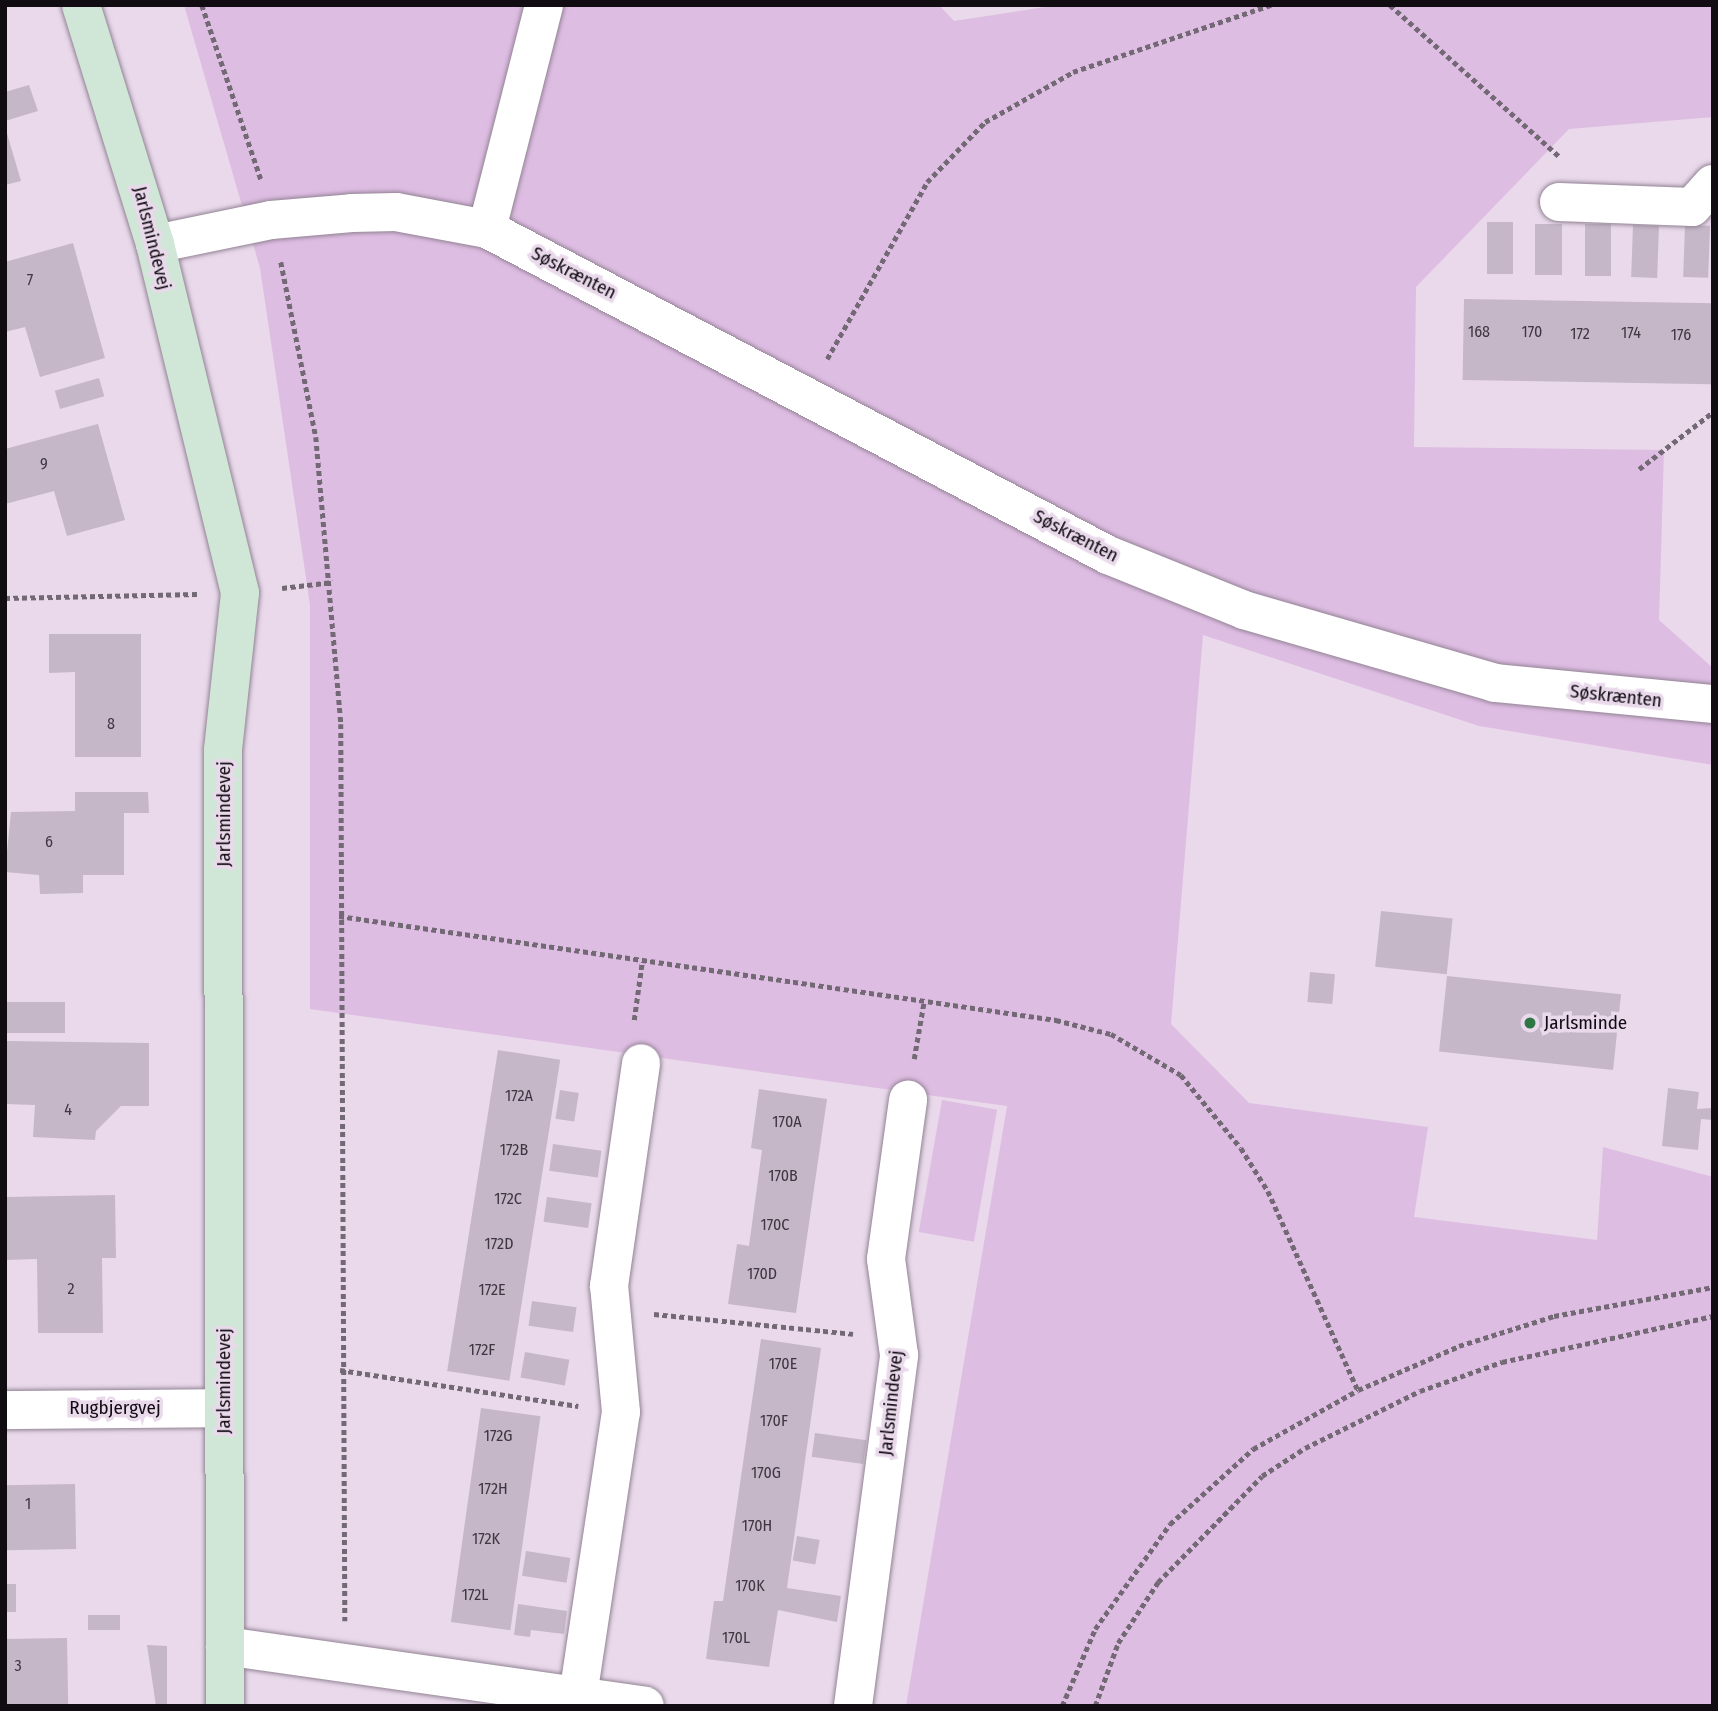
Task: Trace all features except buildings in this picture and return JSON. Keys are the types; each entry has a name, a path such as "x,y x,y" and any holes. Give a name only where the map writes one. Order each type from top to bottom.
{"street":[{"name":"Jarlsmindevej","path":"81,5 155,244 240,593 223,750 225,1706"},
{"path":"487,229 544,5"},
{"path":"1559,202 1692,207 1713,184"},
{"name":"Søskrænten","path":"155,244 271,220 396,212 487,229 808,393 1108,555 1244,610 1495,683 1713,704"},
{"path":"578,1696 621,1412 609,1286 641,1063"},
{"name":"Jarlsmindevej","path":"853,1706 899,1355 886,1259 908,1100"},
{"name":"Rugbjergvej","path":"5,1410 224,1408"},
{"path":"225,1646 645,1706"}],"path":[{"path":"202,5 271,220 316,437 333,582 341,724 340,1370 346,1664"},
{"path":"808,393 927,182 965,139 1027,93 1073,72 1271,5"},
{"path":"1390,5 1562,155 1559,202"},
{"path":"1639,469 1713,412"},
{"path":"5,598 240,593 333,582"},
{"path":"339,916 924,1002 1111,1034 1181,1075 1268,1191 1358,1390"},
{"path":"908,1100 924,1002"},
{"path":"1062,1706 1095,1629 1170,1524 1253,1449 1358,1390 1459,1346 1554,1316 1713,1287"},
{"path":"613,1326 656,1313 845,1337 894,1317"},
{"path":"1095,1706 1118,1643 1158,1583 1262,1476 1305,1448 1420,1391 1502,1362 1713,1315"},
{"path":"340,1370 621,1412"}],"shaded area":[{"path":"184,5 939,5 954,21 1058,5 1713,5 1713,117 1569,129 1416,287 1414,447 1664,450 1659,620 1713,668 1713,765 1479,726 1203,635 1171,1024 1249,1103 1428,1127 1414,1217 1597,1240 1603,1147 1713,1177 1713,1706 906,1706 1007,1106 310,1009 310,605 260,268"},
{"path":"942,1100 997,1110 974,1242 919,1232"}],"place":[{"name":"Jarlsminde","path":"1530,1023"}]}
